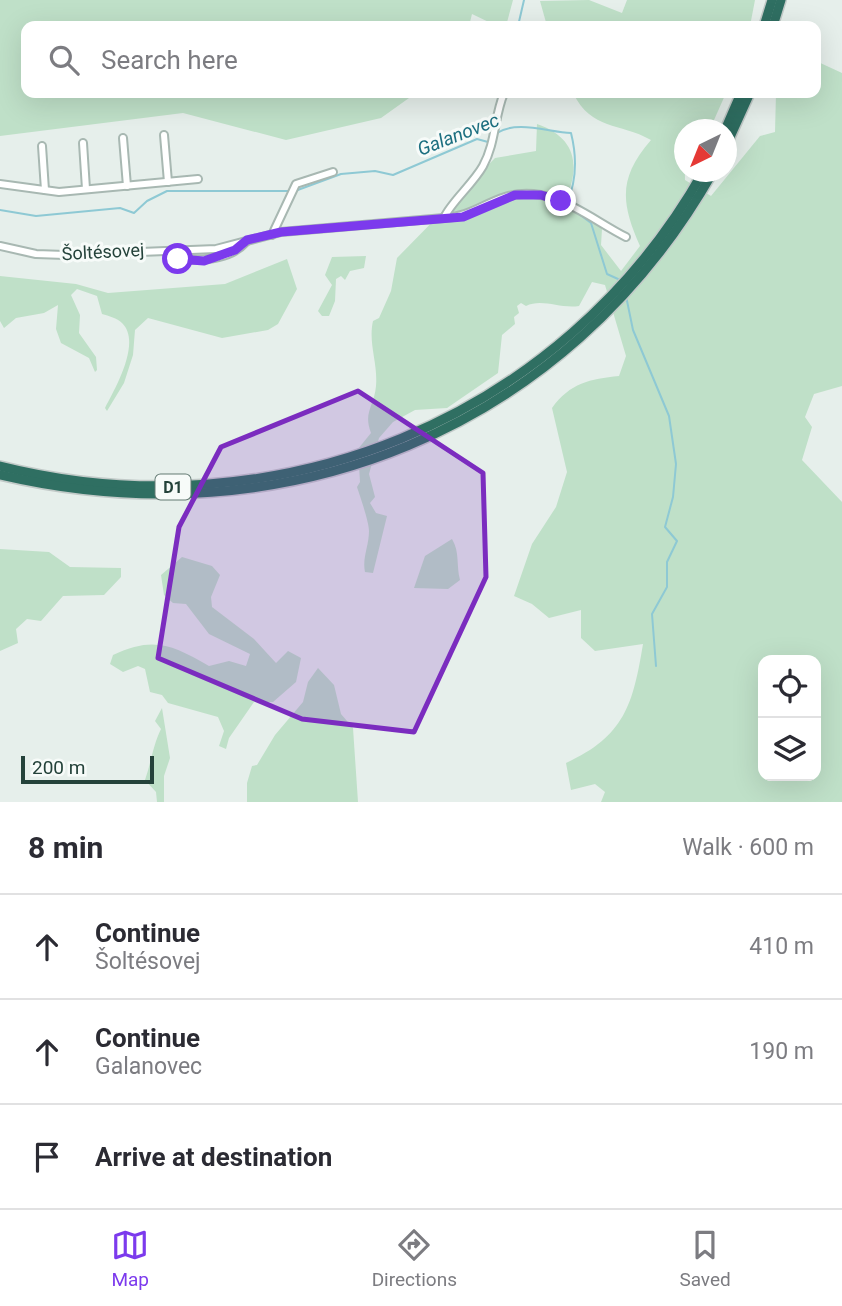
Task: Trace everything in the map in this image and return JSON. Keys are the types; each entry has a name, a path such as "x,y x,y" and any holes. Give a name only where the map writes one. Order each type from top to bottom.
{"highway":[{"path":"766,21 775,4"},
{"path":"730,119 739,98"},
{"path":"737,122 748,98"},
{"name":"D1","path":"693,198 699,182"},
{"name":"D1","path":"0,475 82,491 165,496 273,486 412,439 484,407 588,329 623,295 662,249 705,182"},
{"name":"D1","path":"0,466 83,483 166,488 245,482 344,464"}],"street":[{"path":"444,218 451,206 468,190 484,165 493,145 498,106 502,98"},
{"path":"164,135 168,182"},
{"path":"123,138 127,186"},
{"path":"83,142 86,189"},
{"path":"42,146 45,190"},
{"path":"272,235 296,184 332,172"},
{"path":"0,184 45,190 86,189 198,179"},
{"path":"444,218 463,217 504,197 527,194 583,209 626,237"},
{"name":"Šoltésovej","path":"0,246 36,254 65,255 216,249 272,235 444,218"},
{"name":"Šoltésovej","path":"178,259 204,261 235,250 247,240"}],"highlighted area":[{"path":"358,391 483,473 486,577 414,732 302,719 158,658 179,527 221,447"}],"green space":[{"path":"0,0 513,0 507,21 487,21 472,14 470,21 21,21 21,98 409,98 381,118 286,140 183,113 0,136"},
{"path":"589,0 622,13 627,0 755,0 751,21 546,21 540,1"},
{"path":"821,63 842,73 842,386 814,394 805,417 812,427 802,460 842,502 842,802 601,802 605,792 595,784 571,790 566,763 602,741 623,716 635,684 643,644 595,651 581,638 581,610 549,618 532,604 514,596 532,544 556,507 567,472 552,408 566,393 581,384 619,376 626,356 605,285 592,282 579,306 538,303 526,306 521,303 517,306 519,313 514,317 515,324 502,335 498,373 447,408 415,410 393,422 379,438 369,474 375,497 370,503 376,513 387,516 373,573 365,572 369,531 357,487 360,482 358,449 371,433 368,420 376,386 373,321 379,318 391,291 397,258 495,158 536,151 537,124 560,136 567,144 573,163 573,174 566,199 602,229 601,245 621,271 640,246 626,204 628,179 640,154 651,140 598,120 589,114 576,98 724,98 714,119 674,119 674,182 688,182 711,196 722,182 737,182 737,164 760,136 775,132 776,98 821,98"},
{"path":"366,256 364,268 350,271 345,280 341,276 336,279 335,301 329,316 322,316 318,311 332,285 325,275 332,257"},
{"path":"287,259 297,289 278,324 268,330 222,338 148,318 135,330 133,355 124,383 107,411 105,408 125,366 129,342 122,323 102,314 97,296 77,289 71,295 80,315 79,333 96,357 95,372 89,358 61,343 56,329 58,305 44,313 16,318 4,328 0,321 0,276 76,284 108,293 225,284"},
{"path":"452,539 460,580 448,589 414,588 425,556"},
{"path":"0,549 49,552 70,567 121,568 121,577 104,595 63,596 41,621 27,619 16,629 18,643 0,651"},
{"path":"182,557 212,566 220,575 211,597 212,607 254,639 276,663 288,651 301,658 296,682 273,702 254,702 229,738 226,749 219,746 224,731 218,717 168,703 162,695 150,692 145,669 138,666 123,672 110,664 113,655 127,649 152,645 173,648 209,666 229,661 246,666 250,654 209,634 186,604 173,603 164,595 161,575"},
{"path":"318,668 334,685 341,714 353,728 358,802 247,802 247,783 252,766 257,765 275,735 303,702 308,682"},
{"path":"162,708 170,758 164,776 164,802 157,802 156,792 145,780 161,729 155,721"}],"waterway":[{"path":"519,21 524,0"},
{"path":"492,125 498,100"},
{"name":"Galanovec","path":"497,133 514,127 571,133 575,168 567,203"},
{"name":"Galanovec","path":"295,191 341,174 375,171 393,175 477,139 488,142"},
{"name":"Galanovec","path":"0,210 36,216 120,208 134,213 147,201 167,191 290,191"},
{"name":"Galanovec","path":"575,211 591,223 607,274 618,279"},
{"name":"Galanovec","path":"626,296 633,330 669,416 676,464 673,497 665,527 677,541 667,562 667,587 652,614 656,666"}],"route":[{"path":"178,259 204,261 235,250 247,240 281,232 463,217 504,197 515,195 541,195 561,201"}]}
